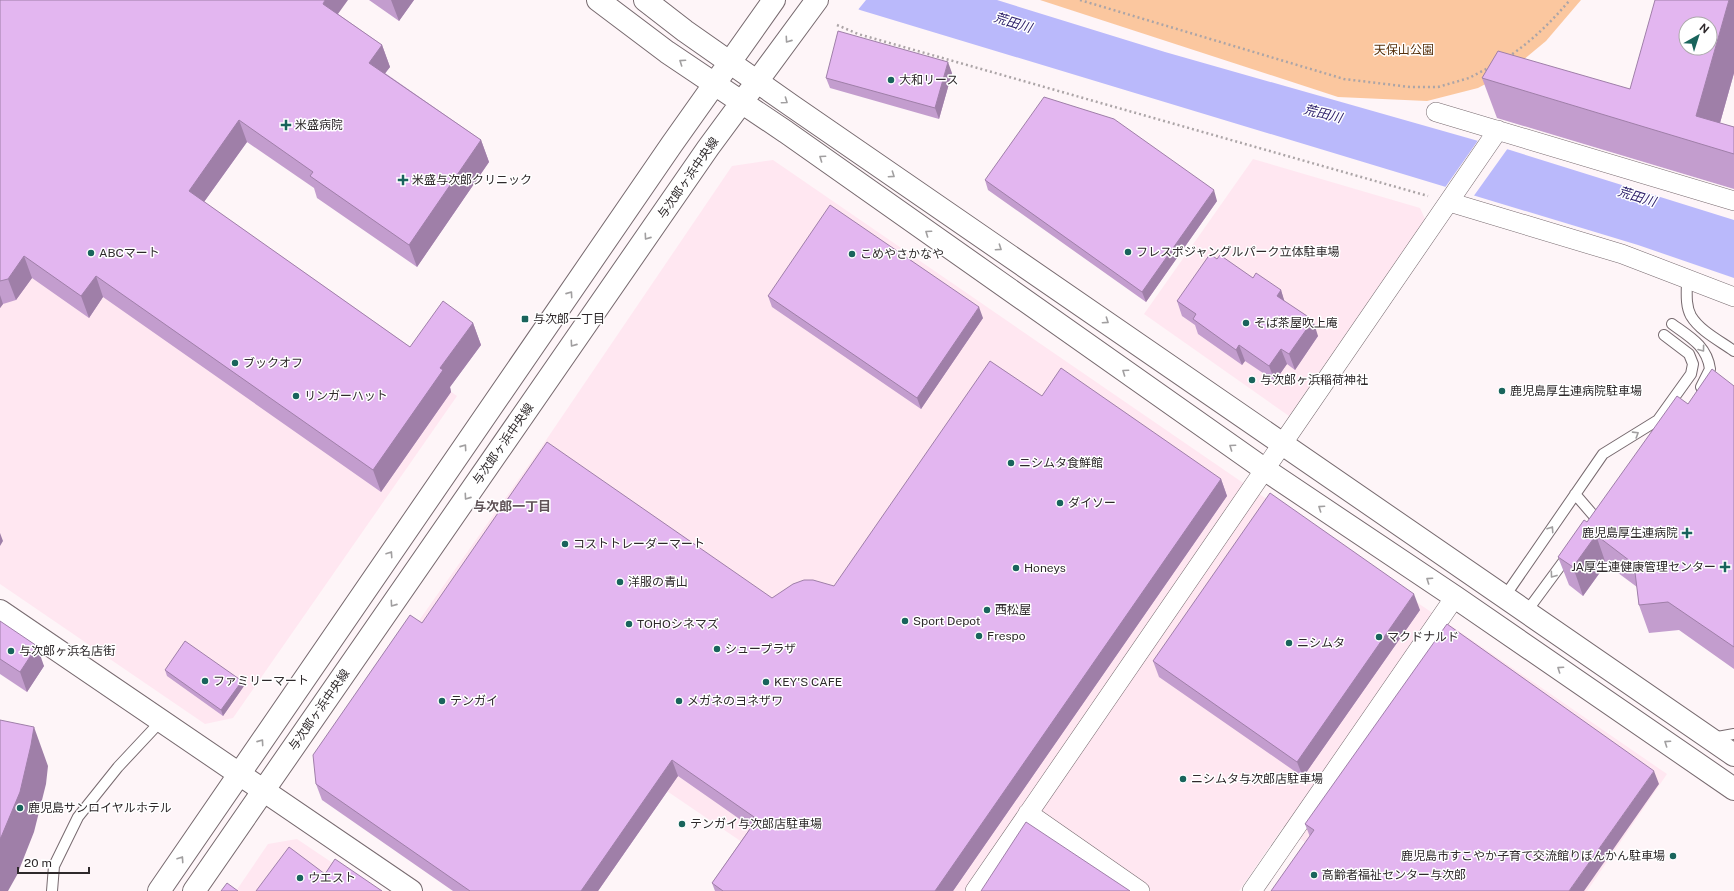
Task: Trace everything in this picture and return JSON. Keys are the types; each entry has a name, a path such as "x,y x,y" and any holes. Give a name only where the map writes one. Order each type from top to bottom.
{"street":[{"path":"598,0 667,52 742,102 1264,469 1455,597 1734,788"},
{"path":"645,0 757,82 1734,754"},
{"path":"159,891 774,0"},
{"name":"与次郎ヶ浜中央線","path":"194,891 708,148 813,4"},
{"path":"1436,112 1494,135 1734,201"},
{"path":"975,891 1494,135"},
{"path":"1451,197 1622,254 1734,297"},
{"path":"1028,304 1046,280"},
{"path":"420,511 445,528"},
{"path":"1252,891 1472,573"},
{"path":"0,611 411,891"},
{"path":"332,640 357,656"},
{"path":"1692,760 1710,738"},
{"path":"1028,813 1140,891"}],"lane":[{"path":"1687,279 1686,298 1690,315 1702,329 1734,351"},
{"path":"1672,324 1698,343 1706,354 1709,362 1710,369 1697,394"},
{"path":"1506,596 1603,454 1658,420 1691,374 1693,364 1689,354 1664,335"},
{"path":"1576,494 1603,521 1590,530"},
{"path":"1527,611 1576,544"},
{"path":"52,891 54,866 78,817 113,772 161,721"},
{"path":"1710,738 1734,734"}],"path":[{"path":"1080,0 1344,78 1365,82 1410,87 1438,87 1469,78 1497,63"},
{"path":"1504,60 1526,46 1570,0"},
{"path":"837,25 858,34 1451,197"}],"shaded area":[{"path":"0,104 96,143 457,396 233,718 205,724 0,584"},
{"path":"1253,159 1420,208 1425,219 1289,416 1144,314"},
{"path":"773,160 1667,774 1587,891 1377,891 1283,827 1239,891 814,891 418,622 540,449 732,166"},
{"path":"297,839 343,870 328,891 236,891 268,844"}],"green space":[{"name":"天保山公園","path":"1040,0 1581,0 1546,41 1510,71 1478,88 1427,101 1338,97"}],"water":[{"name":"荒田川","path":"839,0 997,0 1165,52 1510,150 1734,220 1734,278 1638,245 860,10"}],"pier":[{"path":"837,0 866,0 857,11"},
{"path":"1479,139 1508,148 1473,197 1444,189"}],"building":[{"path":"0,0 325,0 323,4 382,45 369,63 481,140 409,245 310,176 313,172 239,120 189,191 410,347 443,301 473,323 440,368 443,370 373,470 96,276 81,296 24,256 8,279 0,281"},
{"path":"1655,0 1729,0 1718,39 1718,16 1678,16 1678,56 1713,56 1696,116 1734,127 1734,154 1482,78 1498,51 1630,89"},
{"name":"大和リース","path":"838,31 948,62 935,108 826,78"},
{"name":"フレスポジャングルパーク立体駐車場","path":"1044,97 1114,119 1214,190 1142,292 985,180"},
{"path":"830,205 979,307 917,398 768,296"},
{"name":"そば茶屋吹上庵","path":"1210,254 1217,259 1220,255 1253,278 1256,273 1281,290 1277,296 1313,320 1289,354 1281,349 1269,366 1239,345 1236,350 1193,319 1196,314 1177,301"},
{"path":"990,361 1042,396 1061,368 1221,479 935,891 723,891 712,883 757,819 672,760 581,891 470,891 316,784 313,755 410,615 422,623 547,442 772,598 793,584 804,580 813,580 834,586"},
{"name":"鹿児島厚生連病院","path":"1712,369 1734,386 1734,647 1668,602 1639,605 1634,564 1596,535 1573,567 1558,557 1584,520 1587,522 1677,396 1688,404"},
{"name":"ニシムタ","path":"1270,493 1414,594 1297,762 1153,661"},
{"path":"0,621 37,646 20,672 0,659"},
{"path":"1447,624 1654,771 1569,891 1271,891 1314,830 1305,824"},
{"name":"ファミリーマート","path":"185,641 242,681 221,710 165,670"},
{"path":"0,720 34,727 20,792 0,839"},
{"path":"1026,822 1130,891 981,891"},
{"path":"289,847 325,874 335,859 382,891 256,891"},
{"path":"227,883 238,891 221,891"}],"place":[{"name":"大和リース","path":"891,80"},
{"name":"米盛病院","path":"286,125"},
{"name":"米盛与次郎クリニック","path":"403,180"},
{"name":"フレスポジャングルパーク立体駐車場","path":"1128,252"},
{"name":"ABCマート","path":"91,253"},
{"name":"こめやさかなや","path":"852,254"},
{"name":"与次郎一丁目","path":"525,319"},
{"name":"そば茶屋吹上庵","path":"1246,323"},
{"name":"ブックオフ","path":"235,363"},
{"name":"与次郎ヶ浜稲荷神社","path":"1252,380"},
{"name":"鹿児島厚生連病院駐車場","path":"1502,391"},
{"name":"リンガーハット","path":"296,396"},
{"name":"ニシムタ食鮮館","path":"1011,463"},
{"name":"ダイソー","path":"1060,503"},
{"name":"鹿児島厚生連病院","path":"1687,533"},
{"name":"コストトレーダーマート","path":"565,544"},
{"name":"JA厚生連健康管理センター","path":"1725,567"},
{"name":"Honeys","path":"1016,568"},
{"name":"洋服の青山","path":"620,582"},
{"name":"西松屋","path":"987,610"},
{"name":"Sport Depot","path":"905,621"},
{"name":"TOHOシネマズ","path":"629,624"},
{"name":"Frespo","path":"979,636"},
{"name":"マクドナルド","path":"1379,637"},
{"name":"ニシムタ","path":"1289,643"},
{"name":"シュープラザ","path":"717,649"},
{"name":"与次郎ヶ浜名店街","path":"11,651"},
{"name":"ファミリーマート","path":"205,681"},
{"name":"KEY'S CAFE","path":"766,682"},
{"name":"テンガイ","path":"442,701"},
{"name":"メガネのヨネザワ","path":"679,701"},
{"name":"ニシムタ与次郎店駐車場","path":"1183,779"},
{"name":"鹿児島サンロイヤルホテル","path":"20,808"},
{"name":"テンガイ与次郎店駐車場","path":"682,824"},
{"name":"鹿児島市すこやか子育て交流館りぼんかん駐車場","path":"1673,856"},
{"name":"高齢者福祉センター与次郎","path":"1314,875"},
{"name":"ウエスト","path":"300,878"}],"district":[{"name":"与次郎一丁目","path":"512,506"}]}
